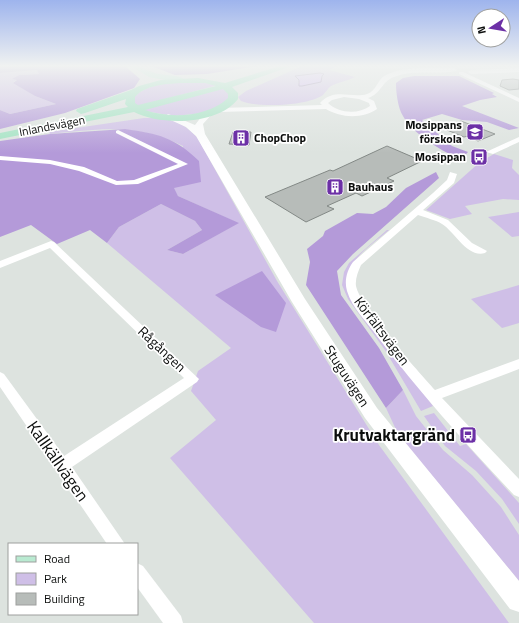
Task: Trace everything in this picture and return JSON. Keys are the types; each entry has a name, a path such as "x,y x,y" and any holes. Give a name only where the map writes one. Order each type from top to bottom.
{"highway":[{"path":"0,135 57,119 122,95"},
{"path":"132,95 129,102 134,109 146,114 164,117"},
{"name":"Inlandsvägen","path":"0,135 146,105 185,95"},
{"name":"Inlandsvägen","path":"0,135 146,107 190,95"},
{"path":"0,135 130,118 189,117 213,112 226,106 231,95"}],"main road":[{"path":"200,134 199,124 213,112"},
{"name":"Stuguvägen","path":"164,117 189,124 200,134 299,302 371,413 519,600"}],"street":[{"path":"233,95 247,106 269,108 327,104 340,96 361,97 369,95"},
{"path":"213,112 327,104 342,113 360,113 372,110 374,106 373,103 380,95"},
{"path":"508,95 519,100"},
{"path":"361,97 373,103"},
{"path":"0,158 50,162 81,170 116,183 135,182 184,164 118,132"},
{"path":"490,152 519,139"},
{"name":"Körfältsvägen","path":"453,174 451,181 356,264 350,279 352,291 386,340 434,396 519,490"},
{"path":"417,211 445,222 469,245 482,251"},
{"name":"Rågången","path":"0,266 51,244 194,379 61,466"},
{"path":"434,396 519,364"},
{"name":"Kallkällvägen","path":"0,377 116,543"},
{"path":"138,573 174,623"}],"green space":[{"path":"0,95 34,95 56,104 10,114 0,110"},
{"path":"137,95 180,95 135,107 132,99"},
{"path":"198,95 229,95 231,99 205,113 173,116 140,110"},
{"path":"241,95 323,95 306,102 282,105 259,105 241,101 238,97"},
{"path":"144,118 173,120 184,126 197,137 277,281 379,445 509,623 314,623 170,458 216,420 191,391 198,371 231,348 107,243 119,227 161,204 195,221 202,230 167,250 183,254 238,223 178,196 173,188 183,146 166,139 133,131 102,130 50,134 49,132"},
{"path":"494,154 513,160 512,168 519,175 519,200 503,199 465,206 472,214 450,219 426,210 480,162"},
{"path":"519,212 519,236 512,237 488,217"},
{"path":"387,230 389,230 356,259 350,268 347,277 347,287 351,298 433,406 421,411 385,350 348,299 342,285 344,272 349,263"},
{"path":"519,285 519,323 502,328 471,299"},
{"path":"403,390 416,416 443,450 472,475 501,507 519,535 519,581 399,436 386,408"},
{"path":"434,413 460,446 466,444 519,503 519,524 502,499 476,471 445,446 424,416"}],"shaded area":[{"path":"33,95 114,95 65,113 0,129 0,110 10,114 56,104"},
{"path":"397,95 494,95 497,97 480,100 462,106 519,128 509,130 487,122 462,120 442,114 422,120 452,146 468,152 462,158 438,148 413,129 401,113"},
{"path":"125,129 157,135 174,142 190,153 199,161 201,182 174,188 178,196 239,223 183,254 167,250 202,230 195,221 161,204 119,227 107,243 90,230 57,244 31,225 0,237 0,141 50,134"},
{"path":"436,172 439,178 353,254 337,271 341,295 379,348 403,390 386,408 306,285 310,262 307,249 323,236 325,231 357,213 373,214 386,207 406,188"},
{"path":"262,271 286,303 276,332 261,327 215,295"}],"building":[{"name":"Mosippans förskola","path":"461,121 495,134 478,141 468,136 464,137 442,128"},
{"name":"ChopChop","path":"233,132 251,132 249,145 229,144"},
{"name":"Bauhaus","path":"387,146 422,161 387,178 394,181 362,196 356,193 327,206 334,209 306,222 265,197 330,170 333,171"}],"place":[{"name":"Mosippans förskola","path":"475,132"},
{"name":"ChopChop","path":"241,138"},
{"name":"Mosippan","path":"479,157"},
{"name":"Bauhaus","path":"335,187"},
{"name":"Krutvaktargränd","path":"468,435"}]}
